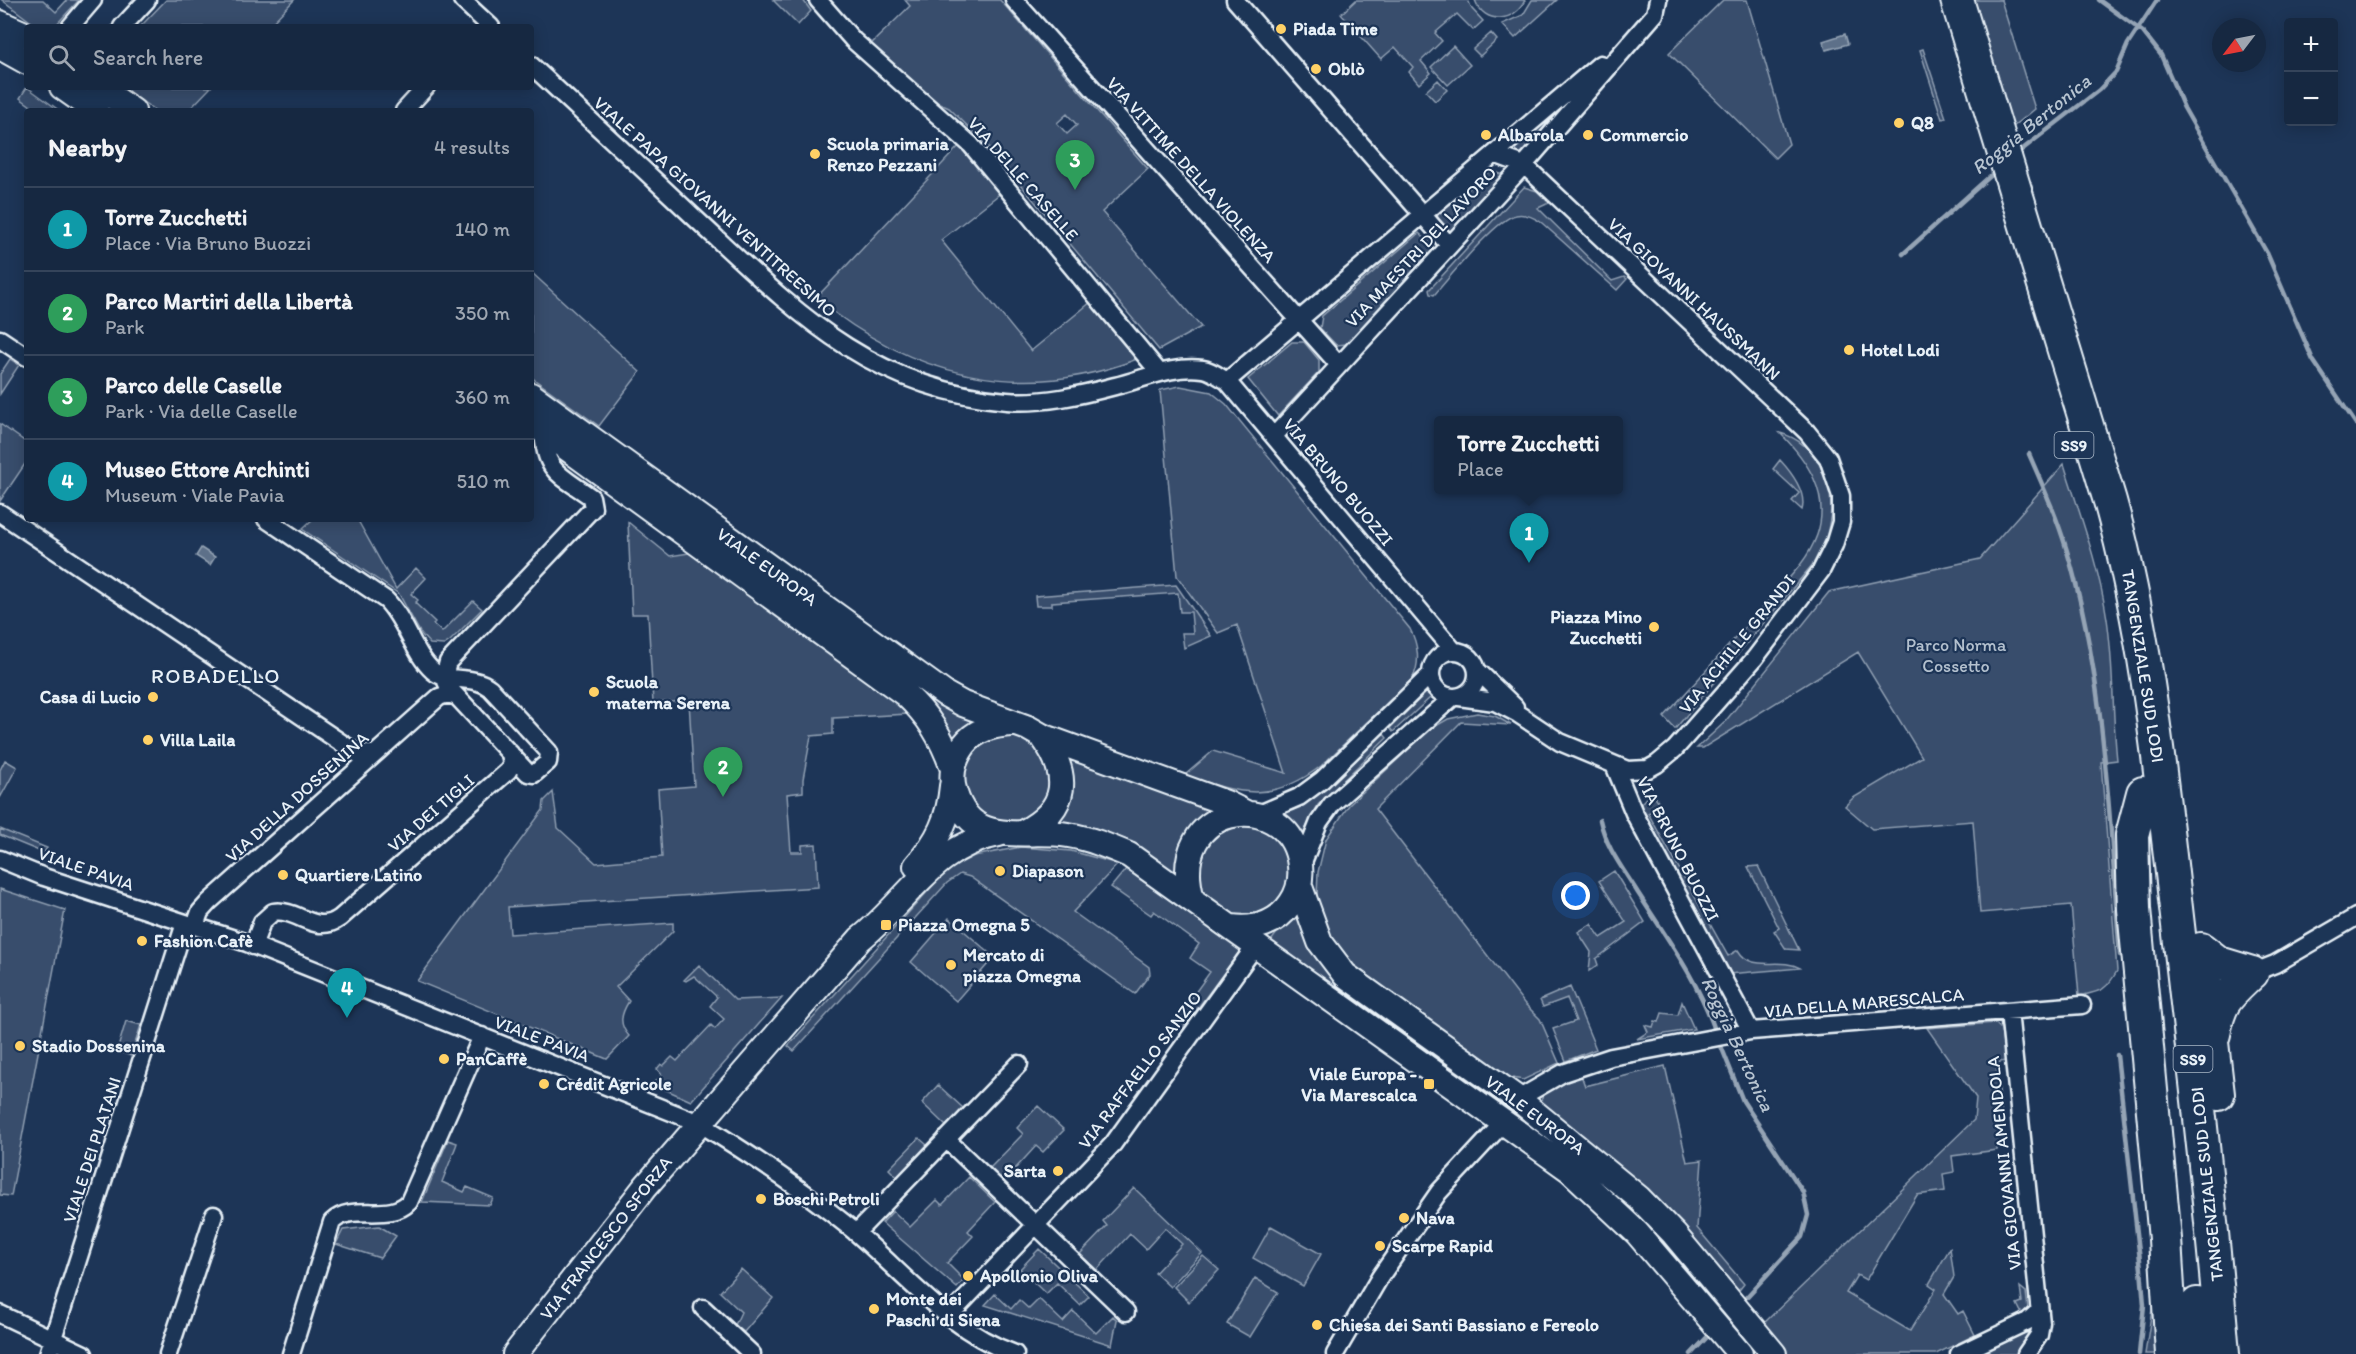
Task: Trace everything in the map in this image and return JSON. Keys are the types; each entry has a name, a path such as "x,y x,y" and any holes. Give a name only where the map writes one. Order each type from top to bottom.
{"highway":[{"name":"TANGENZIALE SUD LODI","path":"1937,0 1992,149 2103,479 2131,579 2159,764 2214,1244 2223,1354"},
{"name":"TANGENZIALE SUD LODI","path":"1957,0 1992,149"},
{"name":"TANGENZIALE SUD LODI","path":"2006,191 2116,595 2143,793 2191,1228 2200,1354"},
{"path":"2159,764 2181,850 2201,949 2213,1038 2240,1333 2245,1354"},
{"path":"2143,793 2132,835 2134,909 2166,1250 2172,1354"},
{"path":"2201,949 2219,963 2252,973"},
{"path":"2213,1038 2218,1010 2225,998 2252,973"}],"street":[{"path":"77,24 93,0"},
{"path":"125,24 147,0"},
{"path":"462,0 484,24"},
{"name":"VIA DELLE CASELLE","path":"818,0 865,52 971,145 1159,372"},
{"name":"VIA VITTIME DELLA VIOLENZA","path":"1014,0 1339,365"},
{"path":"1235,0 1449,245"},
{"name":"VIA MAESTRI DEL LAVORO","path":"1274,436 1524,165 1655,14 1663,1"},
{"path":"0,23 24,34"},
{"name":"VIA MAESTRI DEL LAVORO","path":"1227,381 1642,28"},
{"path":"0,47 24,60"},
{"name":"VIALE PAPA GIOVANNI VENTITREESIMO","path":"534,68 806,320 875,365 963,397 1010,402 1052,399 1106,388 1180,368 1206,369 1227,381"},
{"path":"66,90 92,108"},
{"path":"103,90 129,108"},
{"path":"407,108 423,90"},
{"name":"VIA GIOVANNI HAUSSMANN","path":"1494,154 1524,165 1806,432 1828,458 1841,496"},
{"path":"0,339 24,355"},
{"name":"VIA BRUNO BUOZZI","path":"1227,381 1454,651"},
{"name":"VIALE EUROPA","path":"534,397 703,534"},
{"path":"433,702 438,688 438,668 593,507 591,497 551,468 545,457 537,426"},
{"name":"VIALE EUROPA","path":"537,426 703,534 894,671 963,704 1012,724 1226,803 1282,829 1298,853 1300,876 1320,942 1345,975 1518,1099 1639,1198 1674,1234 1774,1354"},
{"name":"VIA ACHILLE GRANDI","path":"1614,765 1638,771 1657,764 1675,749 1755,658 1821,571 1834,545 1838,530 1841,496"},
{"path":"0,513 358,753 366,756 375,754"},
{"path":"270,522 386,600 438,668 449,688 531,774 548,762 550,756 484,684 438,668"},
{"name":"VIA BRUNO BUOZZI","path":"1419,609 1428,627 1433,668"},
{"path":"1192,899 1186,868 1188,853 1195,840 1218,819 1252,815 1299,797 1323,780 1433,668 1441,655 1454,651 1467,655 1477,670 1473,687 1456,697 1332,804 1319,822 1287,909 1276,919 1256,945"},
{"path":"1433,668 1432,683 1438,691 1456,697"},
{"name":"VIA BRUNO BUOZZI","path":"1477,670 1534,724"},
{"name":"VIALE EUROPA","path":"894,671 933,724 945,745 958,803 968,818 982,828 999,834 1024,832 1071,835 1129,855 1192,899 1216,920 1231,927 1570,1170 1637,1233 1734,1344"},
{"path":"433,702 443,695 457,697"},
{"name":"VIA BRUNO BUOZZI","path":"1456,697 1495,702 1560,742 1614,765 1634,813 1751,1031"},
{"name":"VIA DELLA DOSSENINA","path":"190,924 209,902 433,702"},
{"path":"860,939 872,916 940,835 949,812 958,753 974,735 996,725 1012,724"},
{"path":"1024,832 1039,824 1051,812 1059,797 1062,781 1057,756 1042,736"},
{"name":"VIA DEI TIGLI","path":"254,946 261,922 273,912 283,912 319,926 330,924 340,918 508,771 512,764 510,753"},
{"path":"860,939 893,909 937,861 973,840 999,834"},
{"name":"VIALE PAVIA","path":"0,859 44,877 254,946 699,1123 751,1154 807,1192 991,1350 1015,1354"},
{"path":"2252,973 2275,964 2356,917"},
{"path":"1231,927 1246,929 1262,926 1276,919"},
{"name":"VIALE DEI PLATANI","path":"50,1347 190,924"},
{"name":"VIA FRANCESCO SFORZA","path":"515,1354 645,1187 860,939"},
{"name":"VIA RAFFAELLO SANZIO","path":"949,1316 1113,1144 1256,945"},
{"name":"VIA DELLA MARESCALCA","path":"1518,1099 1548,1080 1578,1067 1611,1057 1751,1031 2082,1005"},
{"name":"VIA GIOVANNI AMENDOLA","path":"2008,1011 2041,1329 2026,1354"},
{"path":"291,1354 330,1229 340,1216 398,1211 414,1196 482,1036"},
{"path":"856,1233 1019,1064"},
{"path":"1335,1354 1380,1277 1439,1192 1503,1123"},
{"path":"946,1139 1126,1312"},
{"path":"168,1354 214,1215"},
{"path":"703,1308 752,1354"},
{"path":"1959,1354 2028,1321 2038,1312"},
{"path":"0,1314 50,1347 84,1354"}],"green space":[{"path":"2,0 43,0 56,12 67,0 79,0 57,24 34,24"},
{"path":"166,0 294,0 271,24 143,24"},
{"path":"773,0 803,0 811,11 798,25"},
{"path":"905,0 1000,0 1148,169 1102,212 1201,327 1159,350 989,147 949,108 938,103 870,45 910,6","holes":["1067,114 1077,125 1067,134 1057,123"]},
{"path":"1356,0 1468,0 1472,9 1483,21 1473,30 1457,14 1435,33 1442,41 1421,61 1431,73 1419,84 1409,72 1413,67 1395,47 1381,59 1341,14"},
{"path":"1475,0 1525,0 1514,13 1500,18 1485,14"},
{"path":"1532,0 1557,0 1515,38 1502,24 1523,15"},
{"path":"1723,0 1747,0 1789,144 1775,158 1669,53"},
{"path":"1968,0 2001,0 2035,109 2008,131"},
{"path":"1491,33 1497,40 1480,56 1473,49"},
{"path":"1453,46 1470,65 1448,85 1431,67"},
{"path":"1923,49 1946,118 1942,119 1920,50"},
{"path":"1438,80 1447,90 1435,101 1426,91"},
{"path":"25,90 31,90 56,108 34,108 20,98"},
{"path":"126,90 208,90 191,108 152,108"},
{"path":"1568,100 1570,102 1519,158 1507,154"},
{"path":"959,146 1002,192 941,240 1031,351 1091,302 1137,359 1094,372 1051,379 1009,380 968,375 928,363 890,347 852,325 816,298"},
{"path":"1489,170 1501,174 1502,177 1451,231 1446,230 1437,220 1438,214"},
{"path":"1524,187 1537,191 1549,203 1538,208 1612,281 1624,277 1627,279 1617,290 1542,223 1530,216 1516,215 1497,226 1434,295 1430,294 1429,290"},
{"path":"1419,233 1433,246 1432,251 1347,344 1336,345 1320,328 1322,316"},
{"path":"534,275 640,372 599,426 534,379"},
{"path":"1292,342 1304,342 1319,360 1319,372 1278,416 1248,379"},
{"path":"10,359 19,365 0,394 0,374"},
{"path":"1180,386 1211,392 1226,404 1410,629 1417,647 1417,667 1412,679 1321,766 1303,778 1270,791 1239,791 1185,775 1213,751 1286,773 1237,625 1218,633 1177,576 1160,390"},
{"path":"534,411 981,724 956,743 534,418"},
{"path":"0,424 24,441 24,465 0,501"},
{"path":"1780,433 1805,446 1822,469 1830,496 1831,511 1827,535 1813,564 1675,729 1664,717 1796,570 1817,535 1821,520 1819,492 1807,466"},
{"path":"1780,460 1794,477 1800,490 1802,510 1792,501 1799,493 1773,469"},
{"name":"Parco Norma Cossetto","path":"2064,464 2104,599 2111,654 2117,760 2101,762 2117,971 2110,983 2102,989 2079,996 2071,905 1980,913 1973,821 1872,829 1845,806 1853,798 1922,757 1858,652 1703,748 1697,748 1724,723 1829,592 1980,559"},
{"path":"310,522 359,522 396,589 416,568 426,578 411,594 418,600 415,603 442,632 473,601 482,609 450,641 444,645 430,644 421,634 399,594 302,529"},
{"path":"628,522 670,556 689,553 881,690 908,714 833,718 833,734 811,736 803,779 803,792 787,794 791,852 802,852 802,845 816,844 818,887 508,907 510,934 673,923 673,931 616,987 629,1001 624,1010 622,1023 629,1036 607,1059 417,981 543,810 544,801 553,792 558,828 596,863 662,857 658,789 694,786 689,701 653,703 648,614 632,614"},
{"path":"1176,585 1211,636 1184,648 1182,633 1193,633 1191,612 1180,612 1178,593 1052,602 1052,606 1036,606 1035,596"},
{"path":"1426,693 1431,697 1393,732 1390,728"},
{"path":"1477,713 1495,716 1511,725 1461,722 1375,809 1524,1003 1540,1019 1559,1063 1523,1080 1507,1077 1357,972 1333,944 1317,897 1318,872 1326,839 1349,805 1429,730 1448,719"},
{"path":"1008,732 1039,743 1054,772 1048,804 1023,824 990,823 961,792 964,767 970,751 984,741"},
{"path":"1383,733 1387,738 1318,805 1301,838 1276,814 1292,809 1321,791"},
{"path":"1065,757 1214,808 1180,877 1055,823"},
{"path":"5,760 17,767 0,798 0,770"},
{"path":"1649,795 1654,795 1661,805 1648,813 1728,956 1738,950 1751,961 1783,963 1800,968 1728,974 1641,812 1641,803"},
{"path":"1244,823 1271,832 1280,842 1290,865 1290,878 1281,901 1272,910 1260,917 1232,918 1200,891 1200,850 1219,830"},
{"path":"0,829 47,848 44,853 0,835"},
{"path":"1021,847 1071,851 1118,864 1073,912 1149,967 1150,974 1135,994 970,877 960,874 947,883 794,1051 788,1046 947,870 974,856"},
{"path":"1758,866 1799,950 1786,949 1774,931 1779,928 1748,867"},
{"path":"1126,869 1240,951 1183,1028 1174,1022 1210,972 1190,958 1199,944 1154,911 1151,915 1111,887"},
{"path":"1614,871 1645,922 1596,959 1598,965 1589,971 1591,952 1578,932 1591,924 1601,938 1626,922 1599,881"},
{"name":"Stadio Dossenina","path":"0,889 65,910 11,1196 0,1195"},
{"path":"1296,907 1314,953 1328,971 1494,1094 1487,1104 1268,945"},
{"path":"949,918 994,957 956,1001 911,962"},
{"path":"699,965 735,1000 782,998 691,1101 653,1084 662,1075 657,1069 661,1064 663,1066 672,1057 677,1061 711,1025 715,1029 724,1019 710,1006 717,997 694,976 684,980"},
{"path":"1570,987 1596,1049 1566,1061 1553,1029 1576,1021 1567,998 1543,1007 1540,1000"},
{"path":"1682,1002 1694,1029 1637,1039 1648,1032 1645,1025 1653,1027 1655,1021 1659,1022 1662,1013 1678,1015"},
{"path":"126,1021 141,1025 131,1056 117,1051"},
{"path":"1995,1023 2001,1029 2005,1061 1996,1063 2005,1145 1997,1146 1997,1150 1952,1156 1954,1172 1943,1174 1945,1191 1917,1195 1866,1280 1857,1275 1846,1293 1910,1331 1936,1289 1929,1284 1950,1248 1954,1277 1944,1294 1958,1314 1963,1311 1975,1335 1936,1354 1786,1354 1762,1325 1974,1120 1976,1098 1927,1028"},
{"path":"1665,1066 1687,1162 1702,1160 1697,1228 1744,1284 1736,1294 1631,1178 1539,1103 1546,1092 1581,1075 1585,1086"},
{"path":"938,1085 963,1108 946,1126 922,1103"},
{"path":"1038,1106 1064,1130 1043,1152 1036,1146 1004,1181 990,1168 1023,1134 1017,1128"},
{"path":"919,1138 927,1145 897,1177 889,1169"},
{"path":"448,1140 457,1143 442,1182 464,1192 467,1187 493,1198 490,1205 422,1202"},
{"path":"969,1177 995,1202 968,1231 973,1236 947,1263 964,1280 957,1288 882,1223 893,1211 910,1227 937,1200 942,1205"},
{"path":"1134,1188 1202,1253 1170,1287 1155,1273 1182,1244 1165,1228 1146,1249 1130,1234 1097,1270 1080,1254 1107,1226 1103,1221"},
{"path":"379,1226 396,1236 380,1258 336,1244 343,1230"},
{"path":"1271,1226 1321,1254 1303,1286 1253,1258"},
{"path":"1039,1249 1089,1296 1080,1305 1057,1283 1046,1294 1020,1269"},
{"path":"1203,1256 1219,1270 1189,1302 1174,1287"},
{"path":"741,1269 773,1298 744,1332 735,1325 741,1312 720,1292"},
{"path":"1255,1278 1278,1292 1250,1337 1227,1324"},
{"path":"2156,1284 2160,1354 2145,1354"},
{"path":"2020,1287 2026,1292 2028,1309 2022,1314 2017,1304 2022,1302"},
{"path":"995,1294 1011,1309 1019,1300 1029,1309 1039,1299 1063,1322 1073,1311 1096,1333 1113,1316 1117,1320 1112,1345 985,1305"},
{"path":"2025,1330 2029,1337 2018,1354 1981,1354"}],"shaded area":[{"path":"1845,34 1848,44 1826,50 1823,41"},
{"path":"201,548 215,557 210,565 196,556"}],"waterway":[{"path":"2099,0 2143,32 2161,55 2184,108 2267,253 2313,360 2356,424"},
{"name":"Roggia Bertonica","path":"2015,155 2099,90 2116,72 2128,44 2157,0"},
{"name":"Roggia Bertonica","path":"1903,254 1997,170"},
{"path":"2029,454 2063,538 2080,600 2090,650 2104,751 2120,955"},
{"name":"Roggia Bertonica","path":"1600,820 1606,840 1616,858 1701,996 1716,1033"},
{"name":"Roggia Bertonica","path":"1719,1041 1743,1101 1803,1192 1808,1215 1802,1237 1741,1303"},
{"path":"2117,1055 2144,1305 2139,1354"},
{"name":"Roggia Bertonica","path":"1691,1354 1712,1332"}],"place":[{"name":"Piada Time","path":"1281,29"},
{"name":"Oblò","path":"1316,69"},
{"name":"Q8","path":"1899,123"},
{"name":"Albarola","path":"1486,135"},
{"name":"Commercio","path":"1588,135"},
{"name":"Scuola primaria Renzo Pezzani","path":"815,154"},
{"name":"Parco delle Caselle","path":"1075,190"},
{"name":"Hotel Lodi","path":"1849,350"},
{"name":"Torre Zucchetti","path":"1529,563"},
{"name":"Piazza Mino Zucchetti","path":"1654,627"},
{"name":"Scuola materna Serena","path":"594,692"},
{"name":"Casa di Lucio","path":"153,697"},
{"name":"Villa Laila","path":"148,740"},
{"name":"Parco Martiri della Libertà","path":"723,797"},
{"name":"Diapason","path":"1000,871"},
{"name":"Quartiere Latino","path":"283,875"},
{"name":"Piazza Omegna 5","path":"886,925"},
{"name":"Fashion Cafè","path":"142,941"},
{"name":"Mercato di piazza Omegna","path":"951,965"},
{"name":"Museo Ettore Archinti","path":"347,1018"},
{"name":"Stadio Dossenina","path":"20,1046"},
{"name":"PanCaffè","path":"444,1059"},
{"name":"Crédit Agricole","path":"544,1084"},
{"name":"Viale Europa - Via Marescalca","path":"1429,1084"},
{"name":"Sarta","path":"1058,1171"},
{"name":"Boschi Petroli","path":"761,1199"},
{"name":"Nava","path":"1404,1218"},
{"name":"Scarpe Rapid","path":"1380,1246"},
{"name":"Apollonio Oliva","path":"968,1276"},
{"name":"Monte dei Paschi di Siena","path":"874,1309"},
{"name":"Chiesa dei Santi Bassiano e Fereolo","path":"1317,1325"}],"district":[{"name":"ROBADELLO","path":"216,676"}]}
